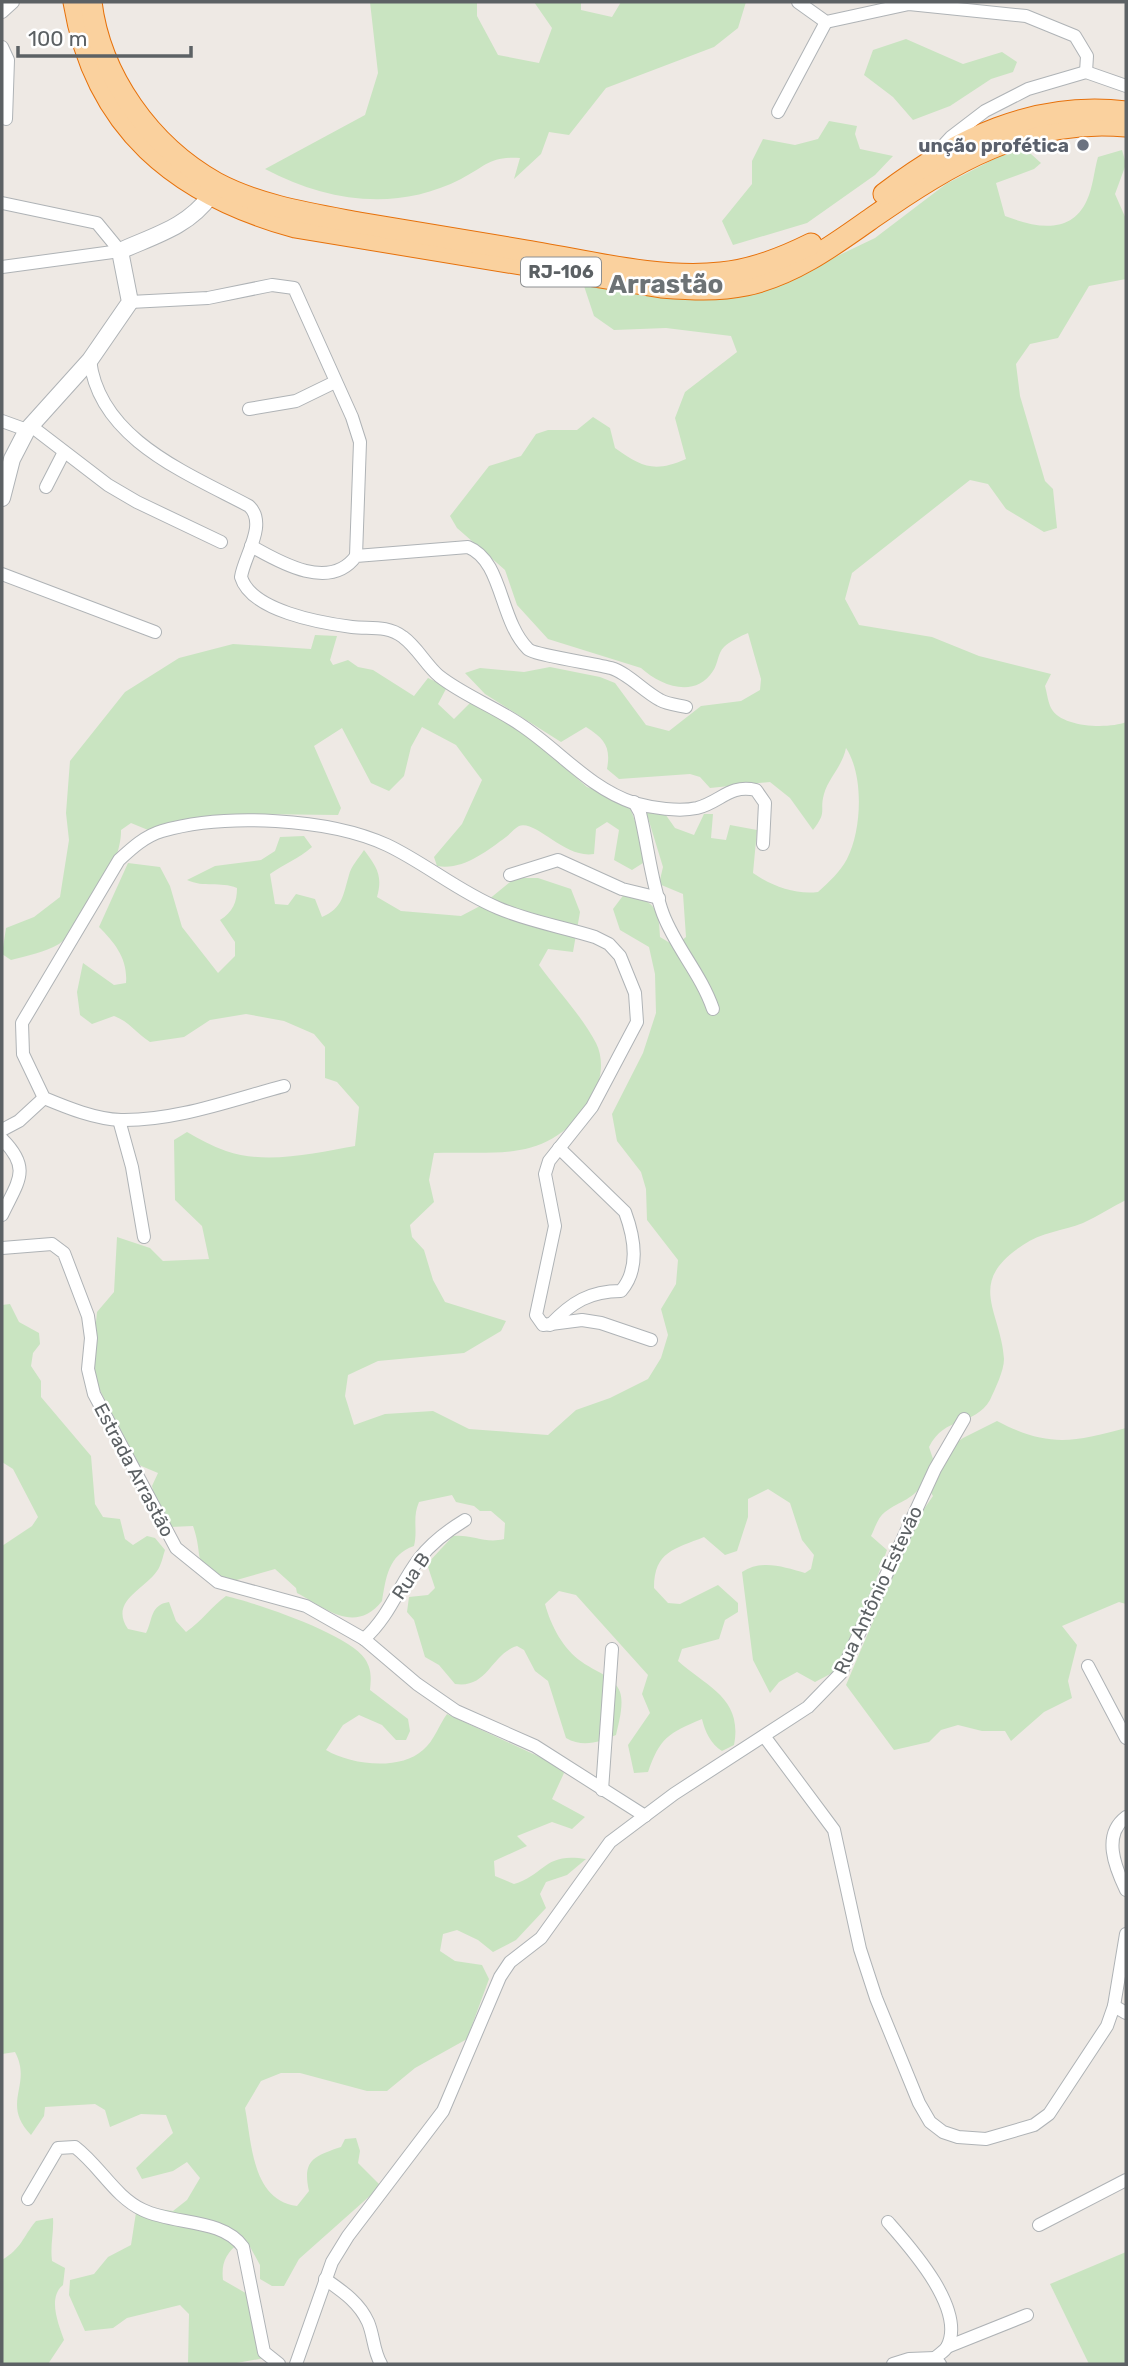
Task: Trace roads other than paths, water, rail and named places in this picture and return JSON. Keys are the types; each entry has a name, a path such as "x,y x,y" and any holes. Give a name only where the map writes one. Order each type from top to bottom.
{"highway":[{"name":"RJ-106","path":"74,2 79,32 93,73 116,110 152,156 210,197 248,214 295,227 592,276 700,289 746,285 782,274 839,242 958,162 1024,135 1064,126 1126,126"},
{"name":"RJ-106","path":"91,2 101,52 117,84 148,126 185,162 216,183 251,198 301,212 634,268 721,273 758,265 829,234 931,159 979,134 1022,118 1075,110 1126,112"}],"street":[{"path":"2,12 13,2"},
{"path":"798,2 825,22 872,14 911,3 1026,16 1061,29 1082,43 1087,56 1086,72"},
{"path":"778,112 825,22"},
{"path":"2,47 8,60 6,119"},
{"path":"931,159 951,136 985,111 1028,89 1086,72 1126,86"},
{"path":"2,267 120,251 180,225 193,216 210,197"},
{"path":"2,203 96,223 120,251 130,302 90,360 29,428 12,459 2,498"},
{"path":"130,302 186,300 272,285 289,285 299,295 360,442 356,556"},
{"path":"90,360 98,393 134,438 253,510 257,524 241,577 253,596 309,620 355,628 382,627 403,637 440,676 495,707 549,744 600,787 634,802 673,809 695,808 741,787 756,790 765,803 762,844"},
{"path":"249,409 296,401 335,382"},
{"path":"2,421 29,428 138,502 221,542"},
{"path":"46,486 64,452"},
{"path":"251,547 289,567 312,573 326,573 342,567 356,556 458,545 480,552 491,565 501,603 517,637 531,652 615,669 662,701 686,706"},
{"path":"2,574 155,632"},
{"path":"634,802 640,813 659,898 674,937 698,972 713,1009"},
{"path":"284,1086 169,1117 120,1120 81,1112 44,1098 23,1054 22,1023 119,860 136,843 161,831 201,824 292,821 358,834 387,846 498,908 595,937 609,944 620,956 635,993 637,1021 592,1107 549,1161 545,1174 555,1226 536,1315 539,1324 549,1326 582,1320 601,1323 651,1340"},
{"path":"510,875 558,860 622,888 659,898"},
{"path":"2,1130 19,1121 44,1098"},
{"path":"120,1120 132,1167 144,1237"},
{"path":"2,1139 17,1154 20,1169 2,1215"},
{"path":"549,1326 566,1308 598,1291 621,1291 632,1279 635,1261 631,1226 625,1212 559,1148"},
{"name":"Estrada Arrastão","path":"2,1248 52,1244 64,1253 88,1316 91,1338 88,1369 94,1394 176,1548 219,1582 306,1606 364,1639 417,1684 456,1711 535,1745 645,1816"},
{"name":"Rua Antônio Estevão","path":"296,2364 325,2279 348,2236 443,2111 500,1978 510,1962 541,1938 610,1842 808,1707 841,1674 935,1469 964,1419"},
{"name":"Rua B","path":"364,1639 379,1625 418,1559 444,1533 465,1520"},
{"path":"602,1790 612,1649"},
{"path":"1088,1666 1126,1738"},
{"path":"764,1736 834,1830 860,1949 876,1998 919,2103 930,2122 943,2132 958,2137 986,2139 1034,2124 1049,2114 1093,2050 1114,2006 1126,1934"},
{"path":"1126,1817 1119,1823 1111,1844 1126,1889"},
{"path":"1114,2006 1126,2013"},
{"path":"28,2199 58,2148 75,2147 106,2180 140,2209 160,2217 225,2231 235,2237 243,2247 264,2352 279,2364"},
{"path":"1038,2225 1126,2180"},
{"path":"888,2222 927,2266 938,2288 950,2331 947,2347 938,2361 909,2359 893,2364"},
{"path":"325,2279 348,2295 368,2322 373,2349 381,2364"},
{"path":"947,2347 1027,2315"}],"place":[{"name":"unção profética","path":"1083,145"}],"district":[{"name":"Arrastão","path":"666,284"}]}
